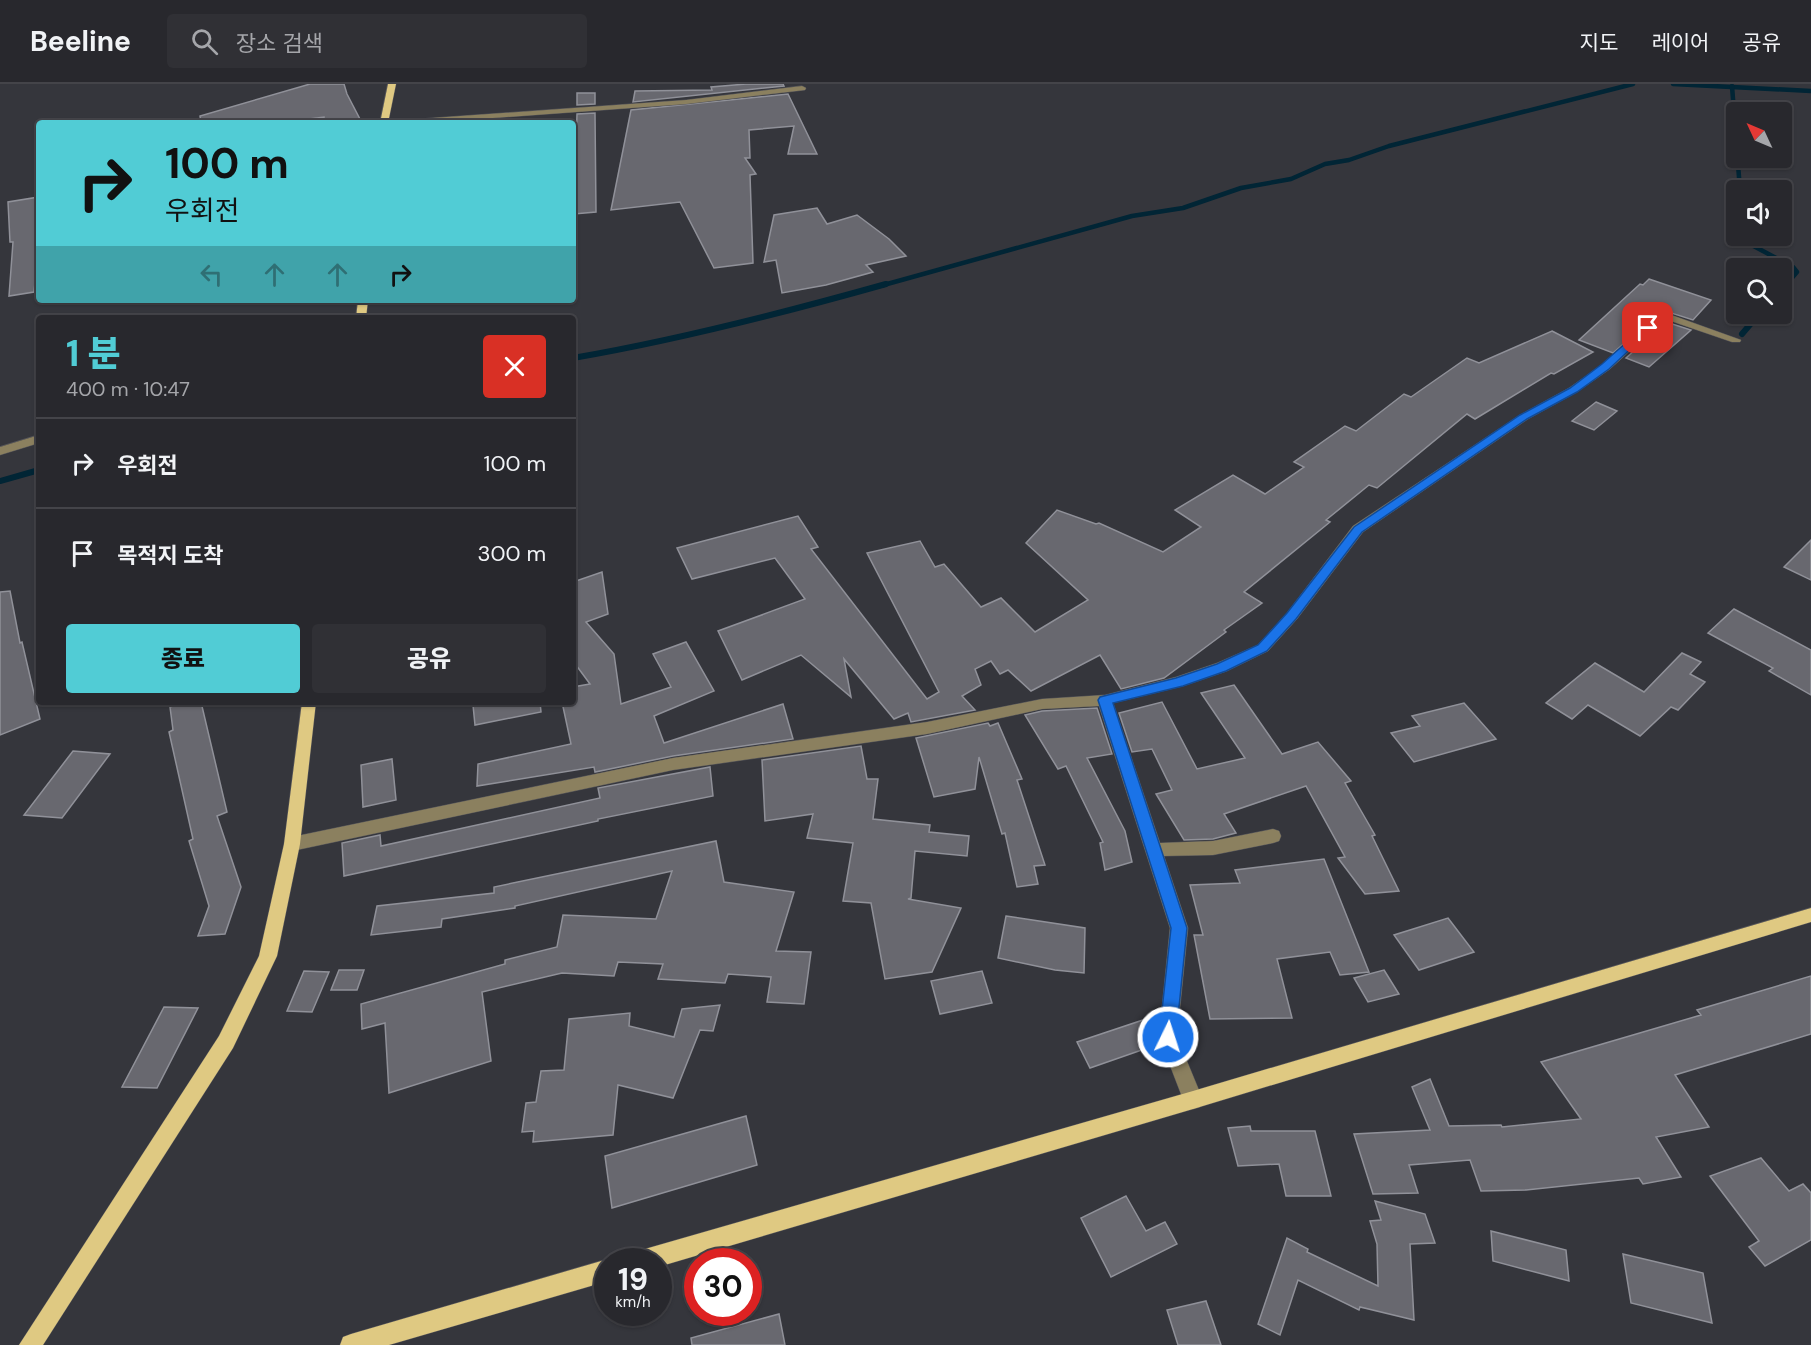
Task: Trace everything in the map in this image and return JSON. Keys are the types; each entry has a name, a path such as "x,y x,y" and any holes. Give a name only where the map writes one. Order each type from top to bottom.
{"main road":[{"path":"385,120 392,84"},
{"path":"1804,84 1811,84"},
{"path":"30,1345 226,1042 268,956 292,844 309,705"},
{"path":"672,1252 1193,1100 1811,915"},
{"path":"351,1345 594,1274"}],"street":[{"path":"432,120 686,102 802,88"},
{"path":"292,844 673,764 927,728 1042,704 1105,700 1178,682 1222,667 1263,648 1292,616 1358,529 1524,417 1573,390 1606,367 1663,315 1736,340"},
{"path":"0,451 36,440"},
{"path":"1105,700 1179,928 1168,1037 1193,1100"},
{"path":"1155,850 1213,848 1273,836"}],"building":[{"path":"310,84 344,84 360,120 324,120 324,117 300,120 201,120 200,116"},
{"path":"783,84 784,86 633,102 635,91 712,90 711,87"},
{"path":"577,93 595,93 595,104 577,105"},
{"path":"788,94 817,154 788,154 794,126 749,130 750,158 745,158 756,174 750,175 753,263 714,268 680,202 611,210 631,110"},
{"path":"595,113 596,212 576,214 577,114"},
{"path":"36,197 34,292 9,296 13,242 10,242 8,202"},
{"path":"817,208 827,224 857,215 889,239 906,256 866,265 873,272 826,285 782,293 776,260 764,262 774,215"},
{"path":"1649,279 1711,300 1693,320 1662,310 1613,353 1579,340 1640,284 1643,285"},
{"path":"1666,322 1691,330 1649,367 1626,358"},
{"path":"1552,331 1593,352 1554,374 1551,373 1475,419 1467,414 1377,488 1369,485 1326,520 1330,522 1244,592 1262,603 1224,630 1226,632 1164,678 1121,689 1100,655 1031,691 1008,670 1000,674 991,661 975,669 981,685 962,696 975,710 911,722 908,713 894,719 844,659 851,697 801,655 742,680 718,631 805,599 775,558 692,579 677,548 798,516 818,547 811,549 927,699 939,692 867,553 920,541 935,567 944,564 981,607 1001,598 1035,632 1088,600 1026,543 1057,510 1096,524 1099,523 1163,552 1201,527 1175,510 1233,475 1265,494 1304,467 1294,462 1345,426 1356,431 1404,394 1411,397 1467,358 1479,363"},
{"path":"1596,402 1617,411 1594,430 1572,421"},
{"path":"1811,540 1811,580 1784,567"},
{"path":"602,572 608,614 586,622 614,654 621,704 671,687 653,654 686,642 714,691 654,716 664,743 783,704 793,739 673,756 595,772 594,767 477,786 478,764 571,744 563,705 576,705 576,686 590,684 576,665 576,581"},
{"path":"10,591 20,643 22,642 40,719 0,735 0,592"},
{"path":"1734,609 1811,650 1811,695 1769,671 1773,668 1708,633"},
{"path":"1682,653 1701,662 1690,674 1705,682 1678,710 1671,707 1640,736 1588,705 1572,719 1546,703 1595,663 1644,692"},
{"path":"1234,685 1282,754 1318,742 1351,781 1345,783 1375,835 1372,836 1399,891 1365,894 1338,858 1345,857 1306,786 1224,814 1236,833 1213,839 1184,840 1156,794 1172,790 1152,749 1132,752 1119,713 1162,702 1197,769 1245,758 1201,693"},
{"path":"1464,703 1496,739 1414,762 1391,733 1420,726 1412,716"},
{"path":"202,705 227,812 217,816 241,887 225,934 198,936 209,906 189,841 193,839 169,732 173,730 170,707"},
{"path":"473,705 540,705 541,712 475,725"},
{"path":"1097,708 1112,754 1087,758 1125,831 1132,862 1105,870 1100,843 1103,842 1066,766 1058,769 1025,715 1042,711"},
{"path":"988,723 990,726 998,723 1022,779 1017,780 1045,865 1034,866 1038,884 1017,887 1005,833 1002,834 979,757 975,789 934,797 916,738"},
{"path":"861,746 867,779 878,779 873,819 930,825 929,832 969,836 967,856 915,851 911,898 908,899 961,908 932,972 885,979 871,903 843,901 853,843 807,838 813,814 765,821 762,760"},
{"path":"73,751 110,754 62,818 24,815"},
{"path":"392,759 396,800 363,807 361,765"},
{"path":"710,767 713,796 598,819 598,821 344,876 342,843 380,835 381,846 600,798 598,788"},
{"path":"716,841 724,882 794,892 776,951 811,952 804,1004 767,1002 771,977 728,974 725,983 658,979 663,964 618,962 614,976 562,973 482,992 491,1061 389,1093 385,1023 362,1029 361,1004 505,964 505,960 557,947 563,915 656,919 672,871 515,906 515,908 442,919 441,927 371,935 377,906 494,893 494,887"},
{"path":"1324,859 1369,972 1340,975 1330,952 1277,959 1292,1018 1210,1019 1194,935 1203,935 1190,885 1240,883 1235,870"},
{"path":"1006,916 1085,928 1084,973 1055,970 998,958"},
{"path":"1448,918 1474,952 1419,970 1394,935"},
{"path":"339,970 364,970 357,990 331,990"},
{"path":"1384,970 1399,994 1368,1002 1354,978"},
{"path":"304,971 329,972 312,1012 287,1011"},
{"path":"982,971 992,1003 940,1014 931,981"},
{"path":"1811,976 1811,1034 1675,1075 1709,1127 1656,1137 1681,1177 1643,1184 1639,1178 1526,1190 1481,1191 1470,1160 1409,1165 1418,1193 1373,1194 1354,1134 1430,1130 1412,1087 1430,1079 1449,1126 1501,1125 1502,1127 1581,1119 1541,1062 1701,1015 1697,1010"},
{"path":"720,1005 713,1031 700,1030 673,1098 618,1085 613,1135 533,1142 534,1131 522,1132 526,1103 536,1102 541,1071 564,1070 569,1019 630,1013 629,1026 674,1037 682,1009"},
{"path":"164,1007 198,1008 157,1088 122,1087"},
{"path":"1149,1018 1157,1032 1159,1044 1090,1068 1077,1042"},
{"path":"746,1116 757,1165 612,1208 605,1156"},
{"path":"1250,1126 1251,1131 1315,1131 1331,1196 1286,1196 1279,1164 1238,1166 1228,1128"},
{"path":"1761,1158 1789,1191 1803,1184 1811,1193 1811,1240 1765,1266 1749,1247 1759,1241 1710,1176"},
{"path":"1126,1196 1146,1231 1165,1222 1177,1244 1111,1277 1081,1218"},
{"path":"1375,1201 1425,1214 1435,1243 1410,1244 1414,1320 1360,1307 1359,1310 1298,1280 1280,1335 1258,1324 1287,1238 1308,1249 1307,1252 1378,1286 1377,1244 1370,1221 1381,1220"},
{"path":"1491,1231 1566,1250 1569,1281 1493,1261"},
{"path":"1623,1254 1703,1273 1712,1323 1631,1303"},
{"path":"1206,1301 1221,1345 1178,1345 1167,1310"},
{"path":"779,1314 785,1345 692,1345 691,1338 735,1326 762,1326 762,1319"}],"waterway":[{"path":"880,286 1132,216 1183,208 1241,188 1291,179 1325,164 1349,160 1389,146 1633,84"},
{"path":"1673,84 1732,87"},
{"path":"1732,87 1811,91"},
{"path":"1732,87 1739,180"},
{"path":"1754,246 1776,258"},
{"path":"1792,266 1797,272 1792,278"},
{"path":"576,357 730,325 886,284"},
{"path":"1742,334 1750,324"},
{"path":"0,481 36,471"}],"route":[{"path":"1168,1037 1179,928 1105,700 1178,682 1222,667 1263,648 1292,616 1358,529 1524,417 1573,390 1606,367 1648,328"}]}
